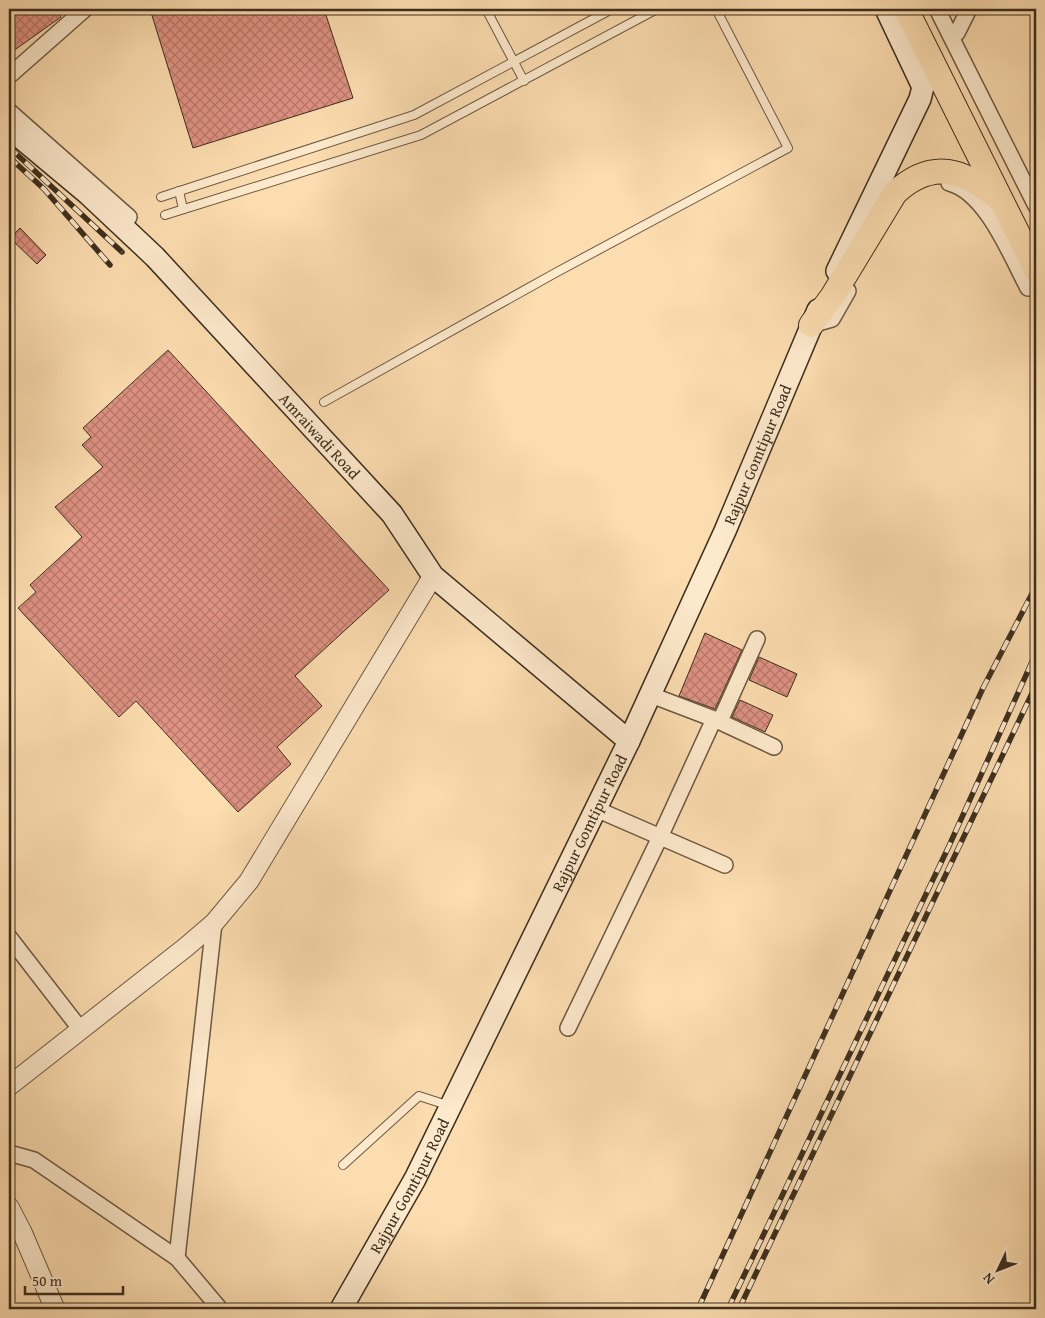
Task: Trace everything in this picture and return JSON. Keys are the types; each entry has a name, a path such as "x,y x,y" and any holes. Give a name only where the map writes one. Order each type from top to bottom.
{"main road":[{"name":"Rajpur Gomtipur Road","path":"341,1309 415,1179 629,741 725,531 811,324 920,99 923,87 886,9"},
{"path":"906,9 1036,270"},
{"path":"921,9 1036,233"},
{"name":"Amraiwadi Road","path":"9,128 156,257 392,514 433,576 629,741"},
{"path":"811,324 832,297 895,193 909,180 935,171 952,171 982,184 1003,202"}],"street":[{"path":"9,76 86,9"},
{"path":"937,9 1036,206"},
{"path":"957,32 970,9"},
{"path":"9,111 130,217 123,227"},
{"path":"811,324 832,319 899,206 911,193 926,184 945,182 961,186 976,199 1028,288 1036,284"},
{"path":"9,1086 214,923 249,881 433,576"},
{"path":"568,1028 758,639"},
{"path":"650,695 717,720 774,746"},
{"path":"596,809 725,865"},
{"path":"177,1258 214,923"},
{"path":"9,937 81,1030"},
{"path":"9,1153 34,1160 177,1258 220,1309"},
{"path":"9,1207 22,1232 55,1309"}],"lane":[{"path":"486,9 524,81"},
{"path":"161,197 414,115 612,9"},
{"path":"165,215 421,135 656,9"},
{"path":"324,402 557,272 788,148 716,9"},
{"path":"179,191 183,210"},
{"path":"343,1165 419,1096 450,1107"}],"building":[{"path":"9,9 55,9 61,17 9,54"},
{"path":"150,9 324,9 353,98 193,148"},
{"path":"20,228 46,255 37,264 10,238"},
{"path":"168,350 389,590 295,676 322,706 277,747 291,764 238,812 136,701 119,717 18,608 36,592 30,585 82,537 55,507 103,467 82,445 91,437 83,428"},
{"path":"705,633 742,650 715,709 679,696"},
{"path":"759,657 797,674 787,697 749,680"},
{"path":"740,700 773,715 765,732 732,717"}],"railway":[{"path":"9,147 122,252"},
{"path":"9,157 44,189 110,265"},
{"path":"698,1309 983,688 1036,586"},
{"path":"728,1309 949,846 1036,653"},
{"path":"739,1309 1036,685"}]}
